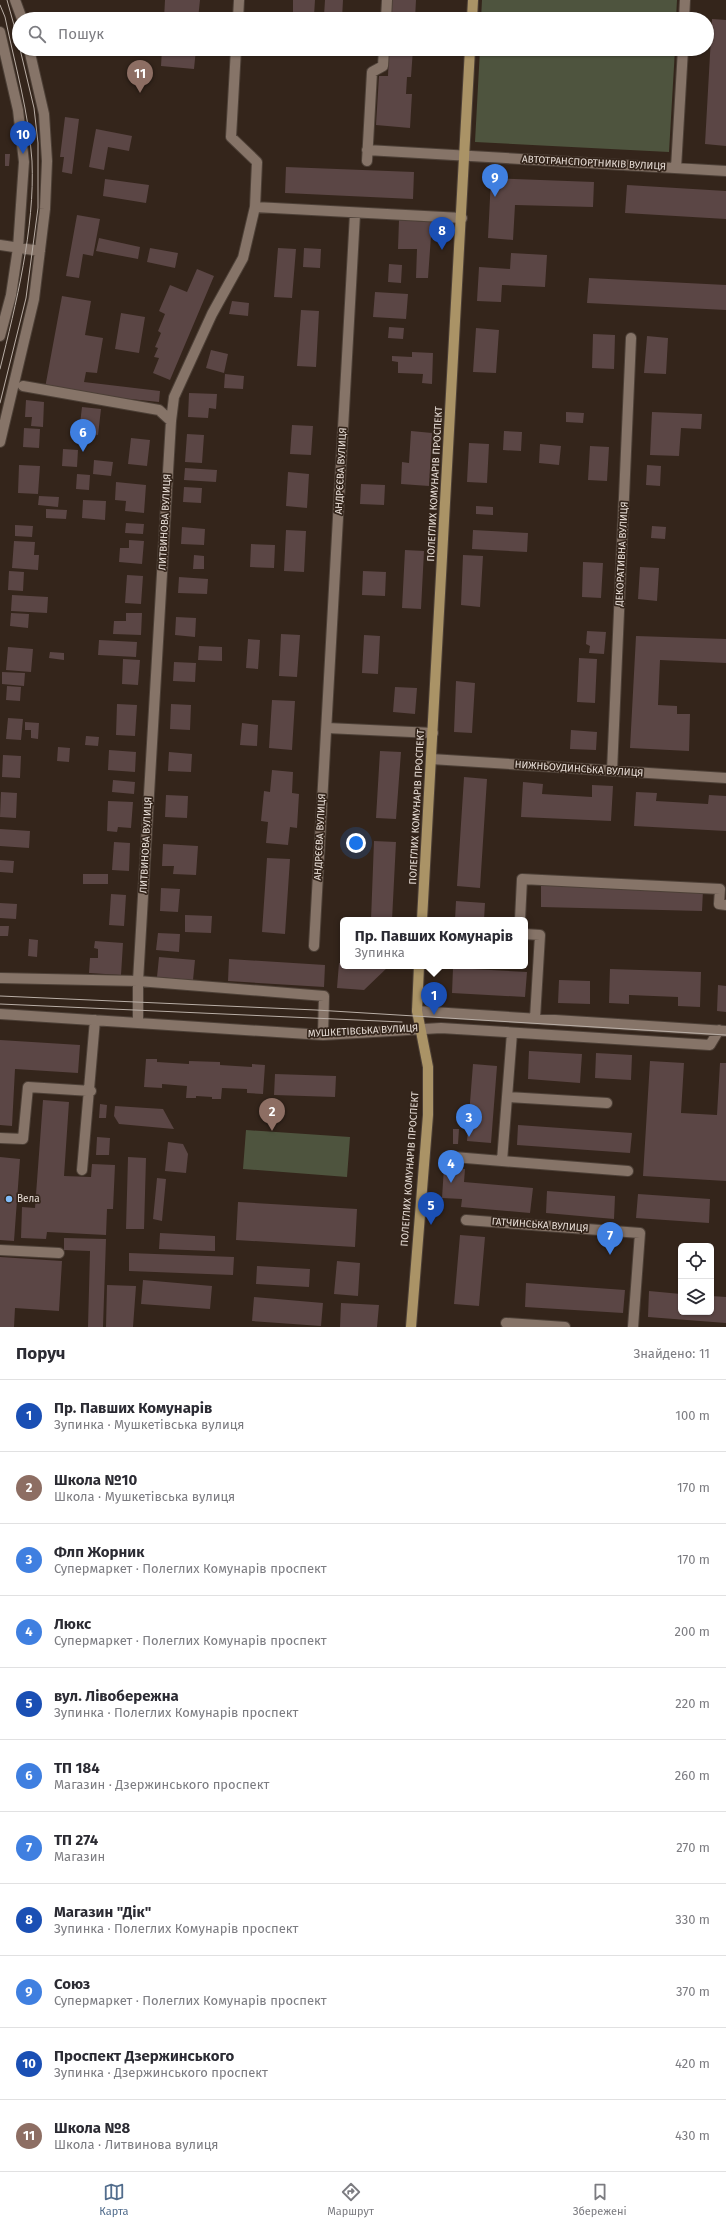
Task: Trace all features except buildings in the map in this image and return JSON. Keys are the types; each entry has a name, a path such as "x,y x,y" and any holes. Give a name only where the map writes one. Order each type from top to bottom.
{"main road":[{"path":"472,12 473,0"},
{"name":"ПОЛЕГЛИХ КОМУНАРІВ ПРОСПЕКТ","path":"422,917 462,218 470,56"},
{"name":"ПОЛЕГЛИХ КОМУНАРІВ ПРОСПЕКТ","path":"411,1327 428,1115 428,1067 422,1028 417,1011 419,969"}],"street":[{"path":"15,0 19,12"},
{"path":"238,12 239,0"},
{"path":"386,12 387,0"},
{"path":"684,12 685,0"},
{"path":"0,32 18,110 24,162 18,248 11,295 0,336"},
{"path":"0,442 34,299 45,209 47,161 44,114 31,56"},
{"name":"ЛИТВИНОВА ВУЛИЦЯ","path":"138,1023 138,981 170,421 174,396 212,314 243,258 255,207 257,162 231,137 236,56"},
{"path":"367,161 372,72 383,66 384,56"},
{"path":"676,168 682,56"},
{"name":"АВТОТРАНСПОРТНИКІВ ВУЛИЦЯ","path":"367,150 464,157 726,171"},
{"path":"255,207 355,214 462,218"},
{"name":"АНДРЄЄВА ВУЛИЦЯ","path":"314,946 355,214"},
{"path":"0,245 40,251"},
{"name":"ДЕКОРАТИВНА ВУЛИЦЯ","path":"612,771 631,338"},
{"path":"23,386 159,410 170,421"},
{"path":"327,728 433,733"},
{"name":"НИЖНЬОУДИНСЬКА ВУЛИЦЯ","path":"431,759 726,778"},
{"path":"520,917 522,879 720,889 719,904 726,905"},
{"path":"528,934 540,935 536,1018"},
{"path":"0,978 138,981 324,996 323,1035"},
{"name":"МУШКЕТІВСЬКА ВУЛИЦЯ","path":"417,1011 722,1031"},
{"name":"МУШКЕТІВСЬКА ВУЛИЦЯ","path":"0,1014 323,1035 422,1028 710,1045 722,1031"},
{"path":"82,1170 91,1091 95,1020"},
{"path":"502,1161 512,1033"},
{"path":"0,1138 23,1139 28,1087 91,1091"},
{"path":"507,1097 607,1104"},
{"path":"454,1157 628,1171"},
{"name":"ГАТЧИНСЬКА ВУЛИЦЯ","path":"466,1220 640,1233 634,1327"},
{"path":"0,1250 59,1253"},
{"path":"506,1323 565,1327"}],"green space":[{"path":"482,0 677,0 676,12 481,12"},
{"path":"480,56 675,56 669,152 475,142"},
{"path":"246,1130 350,1137 347,1177 243,1169"}],"tram line":[{"path":"7,0 12,18"},
{"path":"0,5 5,17 12,48"},
{"path":"0,369 18,292 31,213 32,161 25,107 14,56"},
{"path":"0,403 26,298 38,208 38,143 34,108 22,56"},
{"path":"0,996 316,1010 726,1035"},
{"path":"0,1004 402,1022"}],"place":[{"name":"Школа №8","path":"140,93"},
{"name":"Проспект Дзержинського","path":"23,154"},
{"name":"Союз","path":"495,197"},
{"name":"Магазин \"Дік\"","path":"442,250"},
{"name":"ТП 184","path":"83,452"},
{"name":"Пр. Павших Комунарiв","path":"434,1015"},
{"name":"Школа №10","path":"272,1131"},
{"name":"Флп Жорник","path":"469,1137"},
{"name":"Люкс","path":"451,1183"},
{"name":"Вела","path":"9,1199"},
{"name":"вул. Лівобережна","path":"431,1225"},
{"name":"ТП 274","path":"610,1255"}]}
